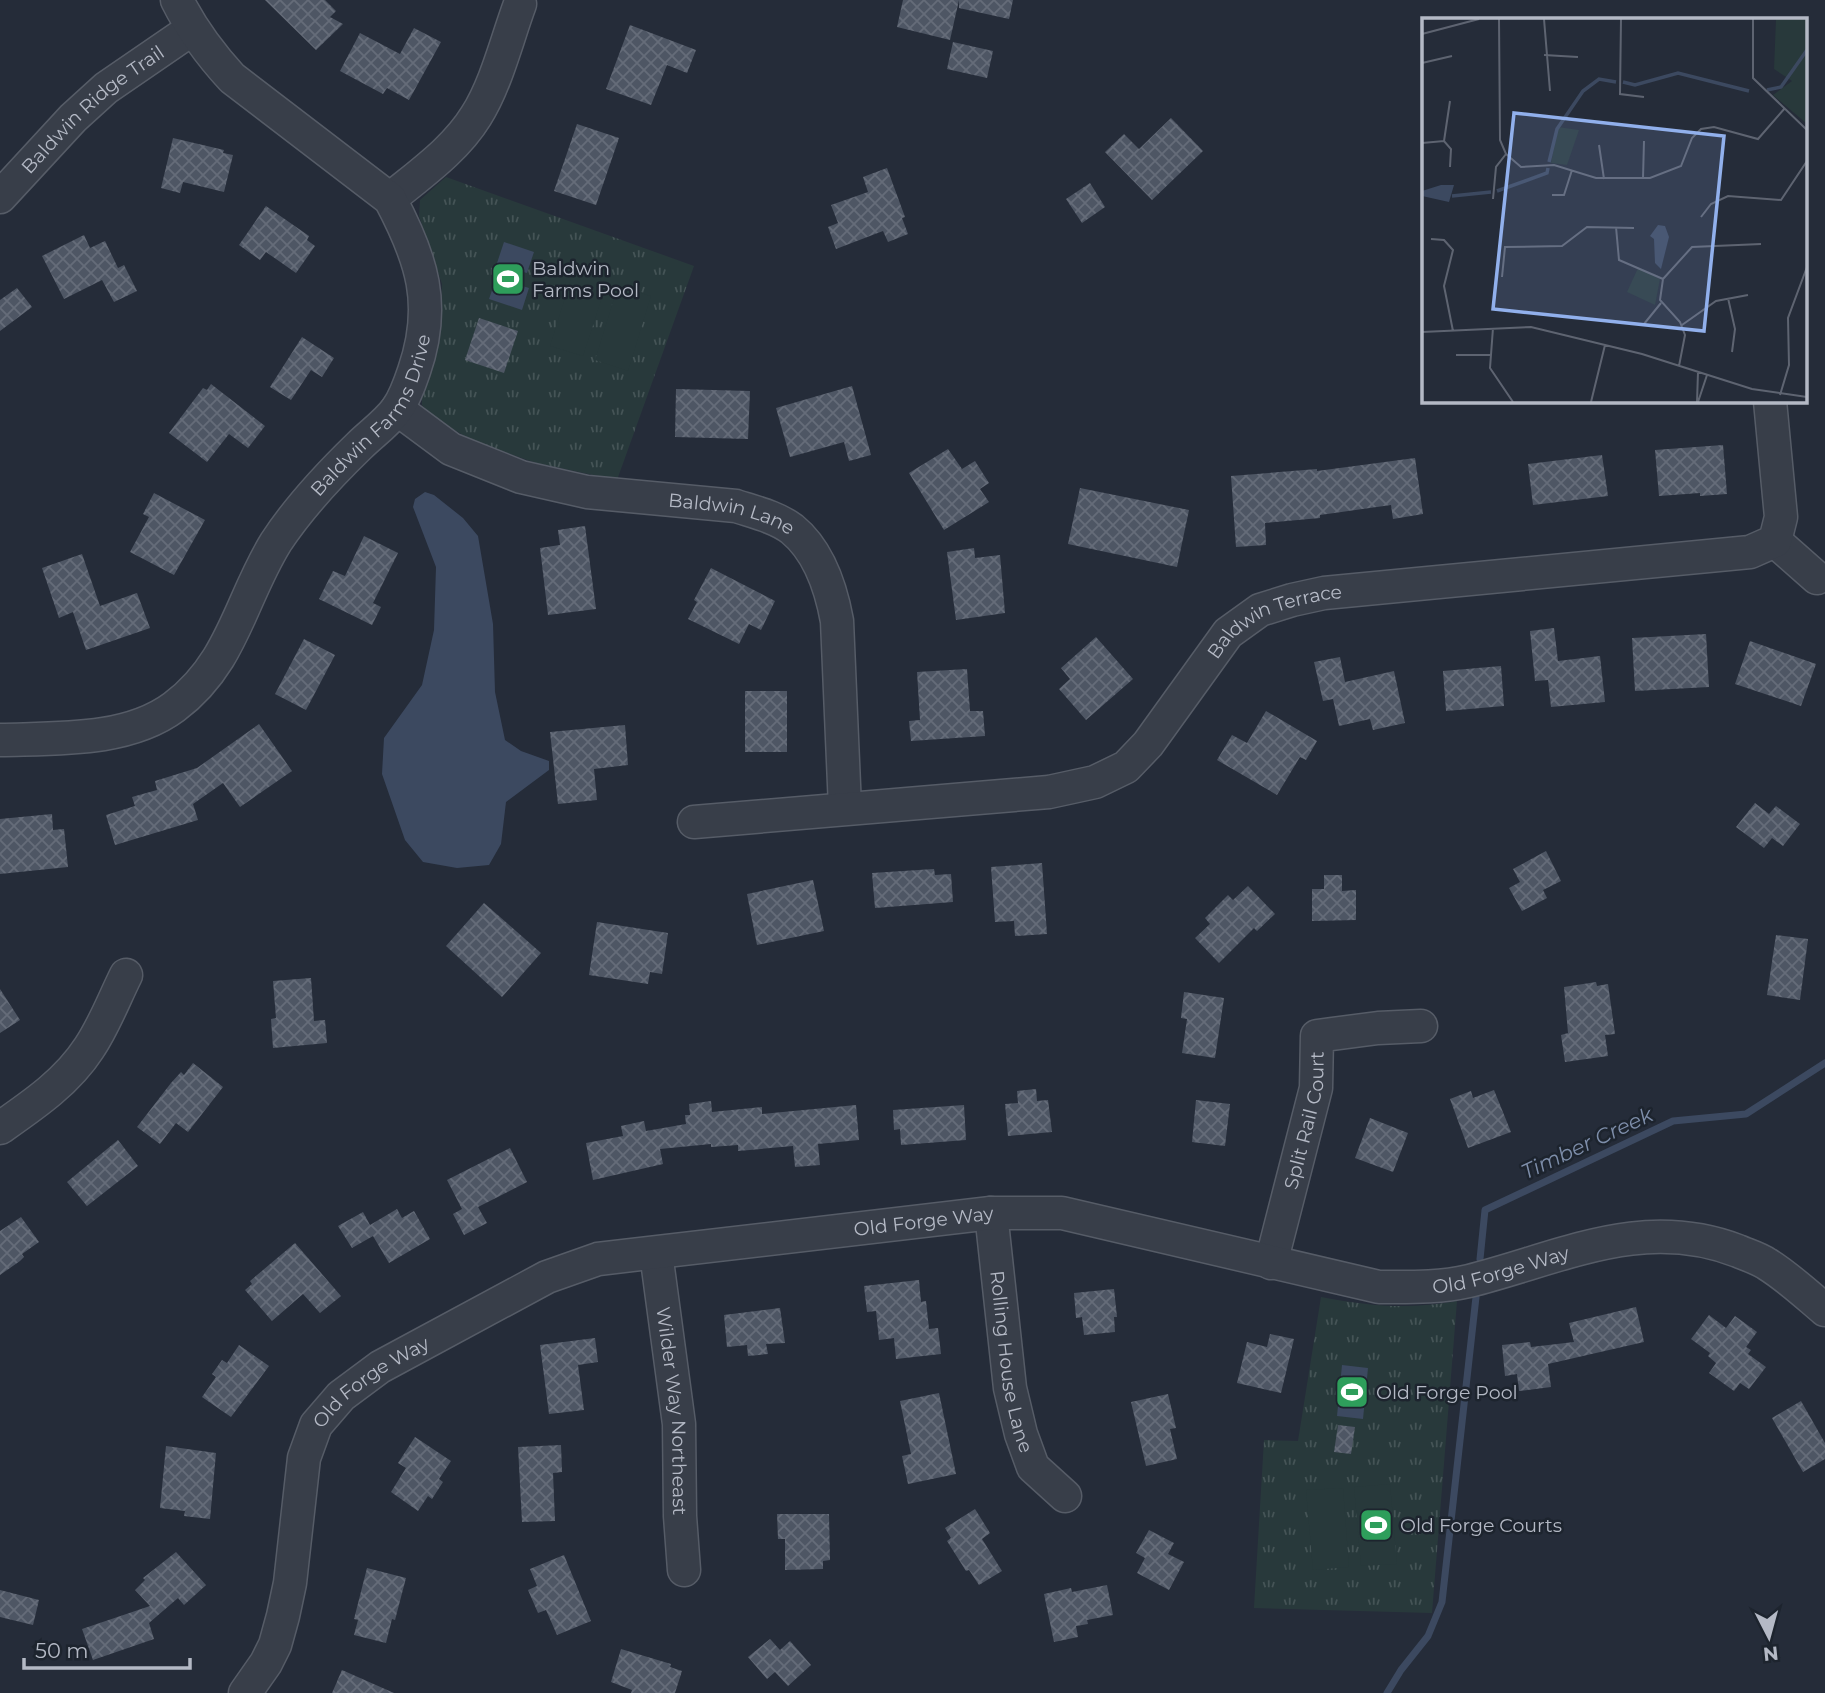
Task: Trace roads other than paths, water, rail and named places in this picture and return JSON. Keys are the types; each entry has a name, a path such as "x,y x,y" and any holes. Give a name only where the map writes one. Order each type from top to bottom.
{"street":[{"name":"Baldwin Farms Drive","path":"0,740 94,737 135,726 173,708 203,680 230,640 276,542 319,486 397,409 422,349 426,309 420,267 405,228 390,200 232,78 192,29 177,0"},
{"path":"390,200 443,155 477,115 520,4"},
{"name":"Baldwin Ridge Trail","path":"0,197 73,118 106,88 192,29"},
{"path":"1770,402 1781,517 1776,541 1817,578"},
{"name":"Baldwin Lane","path":"397,409 451,449 521,477 587,492 736,506 758,513 792,530 809,548 832,594 845,808"},
{"name":"Baldwin Terrace","path":"694,822 1048,792 1095,782 1126,766 1148,744 1228,633 1260,610 1292,600 1324,593 1751,552 1776,541"},
{"path":"0,1128 50,1092 72,1070 90,1047 126,975"},
{"name":"Split Rail Court","path":"1271,1263 1316,1088 1317,1037 1378,1028 1421,1026"},
{"name":"Old Forge Way","path":"245,1693 267,1663 283,1616 290,1583 304,1458 316,1425 341,1396 380,1367 547,1276 598,1259 991,1213 1062,1213 1379,1287 1431,1287 1467,1281 1615,1240 1653,1235 1689,1237 1713,1242 1766,1263 1825,1310"},
{"name":"Rolling House Lane","path":"991,1213 1010,1388 1021,1434 1033,1467 1065,1496"},
{"name":"Wilder Way Northeast","path":"656,1253 679,1424 680,1516 684,1570"}],"water":[{"name":"Baldwin Farms Pool","path":"504,242 534,252 527,273 523,272 519,285 529,288 522,310 489,299 500,267 496,266"},
{"path":"425,492 434,495 463,518 478,536 493,624 495,692 505,740 521,751 549,761 549,770 506,802 501,844 489,865 457,868 423,862 405,840 382,774 384,738 422,685 434,630 436,567 413,507 415,499"},
{"name":"Old Forge Pool","path":"1342,1365 1368,1368 1363,1419 1337,1416"}],"waterway":[{"name":"Timber Creek","path":"1480,1259 1485,1210 1673,1121 1746,1114 1825,1063"},
{"name":"Timber Creek","path":"1387,1693 1428,1636 1442,1602 1476,1297"}],"place":[{"name":"Baldwin Farms Pool","path":"508,279"},
{"name":"Old Forge Pool","path":"1352,1392"},
{"name":"Old Forge Courts","path":"1376,1525"}]}
